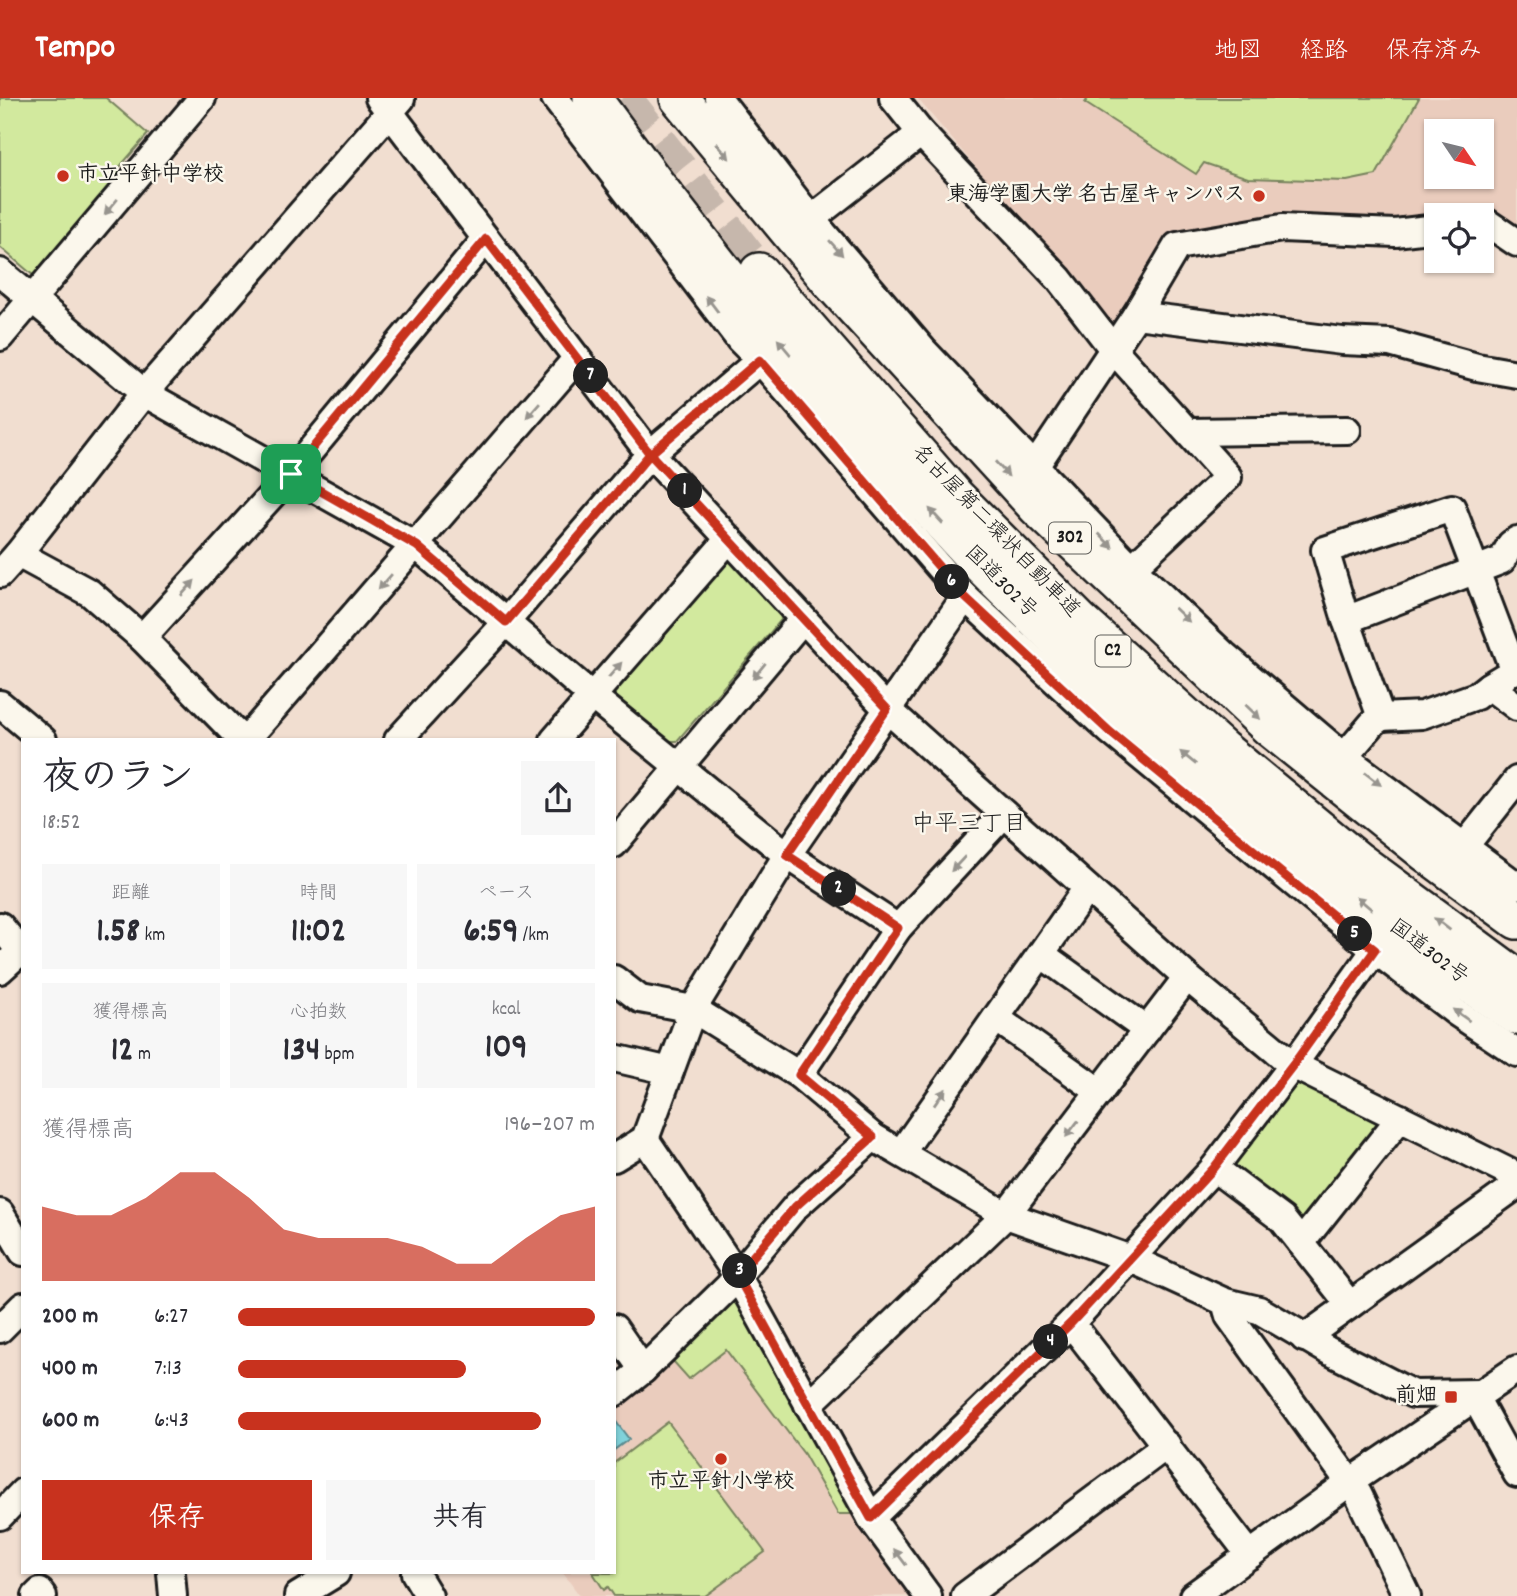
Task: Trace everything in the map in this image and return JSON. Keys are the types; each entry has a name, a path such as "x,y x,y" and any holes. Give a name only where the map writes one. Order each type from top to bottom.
{"highway":[{"name":"国道302号","path":"592,98 648,197 975,560 1129,712 1431,958 1517,1016"},
{"name":"302","path":"679,98 830,281 1037,507 1269,727 1425,852 1517,920"},
{"name":"名古屋第二環状自動車道","path":"1517,949 1372,842 1236,732 1097,604 967,476 835,332 765,265 955,496 1081,622 1222,749 1326,835 1517,978"}],"street":[{"path":"0,337 202,98"},
{"path":"555,98 648,197 740,340 965,597 1110,732 1375,950 1457,1013 1517,1053"},
{"path":"718,98 811,219 923,350 1132,568 1224,655 1344,757 1517,886"},
{"path":"893,98 921,133 1059,279 1113,349 1228,477 1132,568"},
{"path":"242,738 142,638 90,593 5,567 144,393 390,102 486,239 650,454 887,709 1187,977 1293,1065 1517,1176"},
{"path":"811,219 921,133"},
{"path":"1494,227 1517,243"},
{"path":"1034,468 1136,315 1177,246 1282,228 1395,233 1424,230"},
{"path":"142,638 291,474 486,239"},
{"path":"0,272 144,393 417,546 592,696 787,855 898,928"},
{"path":"1136,315 1342,341 1390,343 1477,367 1517,374"},
{"path":"246,738 417,546 577,358"},
{"path":"400,738 506,622 650,454 760,360"},
{"path":"1188,432 1347,430"},
{"path":"1344,757 1381,717 1422,715 1476,696 1516,670 1452,508 1325,550 1346,620 1381,717"},
{"path":"556,738 729,539"},
{"path":"1346,620 1502,560 1511,544 1517,540"},
{"path":"616,1157 645,1139 693,1009 787,855 965,597"},
{"path":"616,842 803,618"},
{"path":"1489,686 1517,707"},
{"path":"0,704 41,738"},
{"path":"1464,847 1517,780"},
{"path":"799,1075 898,928 1004,814"},
{"path":"901,1153 1087,888"},
{"path":"0,926 21,950"},
{"path":"871,1518 1071,1323 1214,1168 1293,1065 1375,950"},
{"path":"0,970 21,952"},
{"path":"1041,954 1147,1030"},
{"path":"808,1405 1006,1215 1187,977"},
{"path":"616,981 639,999 693,1009 799,1075 873,1137 1006,1215 1131,1259 1225,1302 1259,1310 1304,1338 1413,1394 1497,1386"},
{"path":"996,1018 1100,1093"},
{"path":"616,1058 670,1071"},
{"path":"1301,1243 1400,1118"},
{"path":"616,1391 643,1370 728,1287 796,1206 873,1137"},
{"path":"645,1139 737,1275 871,1518 928,1596"},
{"path":"1214,1168 1282,1219 1350,1305"},
{"path":"1304,1338 1517,1185"},
{"path":"0,1213 21,1249"},
{"path":"1225,1302 1229,1316 1350,1482 1407,1596"},
{"path":"0,1329 21,1308"},
{"path":"1071,1323 1250,1555"},
{"path":"616,1331 643,1370"},
{"path":"1193,1596 1350,1482 1497,1386"},
{"path":"1497,1386 1517,1474"},
{"path":"965,1596 1167,1445"},
{"path":"0,1516 21,1494"},
{"path":"171,1574 173,1596"},
{"path":"298,1596 333,1574"},
{"path":"416,1574 429,1596"},
{"path":"36,1596 40,1592 43,1596"}],"shaded area":[{"name":"東海学園大学 名古屋キャンパス","path":"917,98 1517,98 1517,230 1494,221 1494,203 1424,203 1424,218 1396,223 1292,216 1171,235 1117,322 1109,323"},
{"name":"市立平針小学校","path":"730,1300 917,1596 580,1596 564,1574 616,1574 616,1403 649,1378 659,1375"}],"green space":[{"name":"市立平針中学校","path":"0,98 106,98 148,134 117,170 120,174 34,276 0,247"},
{"path":"1088,98 1419,98 1376,175 1347,181 1248,178 1204,163 1196,174 1085,103"},
{"path":"727,555 780,611 781,620 677,741 669,741 611,692"},
{"path":"1295,1075 1386,1122 1302,1230 1225,1166"},
{"path":"730,1300 739,1301 858,1514 838,1514 804,1454 726,1350 689,1379 673,1361"},
{"path":"668,1422 765,1552 705,1596 614,1596 608,1587 604,1590 594,1574 616,1574 616,1461"}],"water":[{"path":"616,1422 629,1439 616,1449"}],"tunnel":[{"path":"623,98 759,272"}],"place":[{"name":"市立平針中学校","path":"63,176"},
{"name":"東海学園大学 名古屋キャンパス","path":"1259,196"},
{"name":"前畑","path":"1451,1397"},
{"name":"市立平針小学校","path":"721,1459"}],"district":[{"name":"中平三丁目","path":"969,825"}],"route":[{"path":"291,474 417,546 506,622 650,454 887,709 787,855 898,928 799,1075 873,1137 796,1206 737,1275 871,1518 1071,1323 1214,1168 1293,1065 1375,950 1110,732 965,597 760,360 650,454 486,239 291,474"}]}
